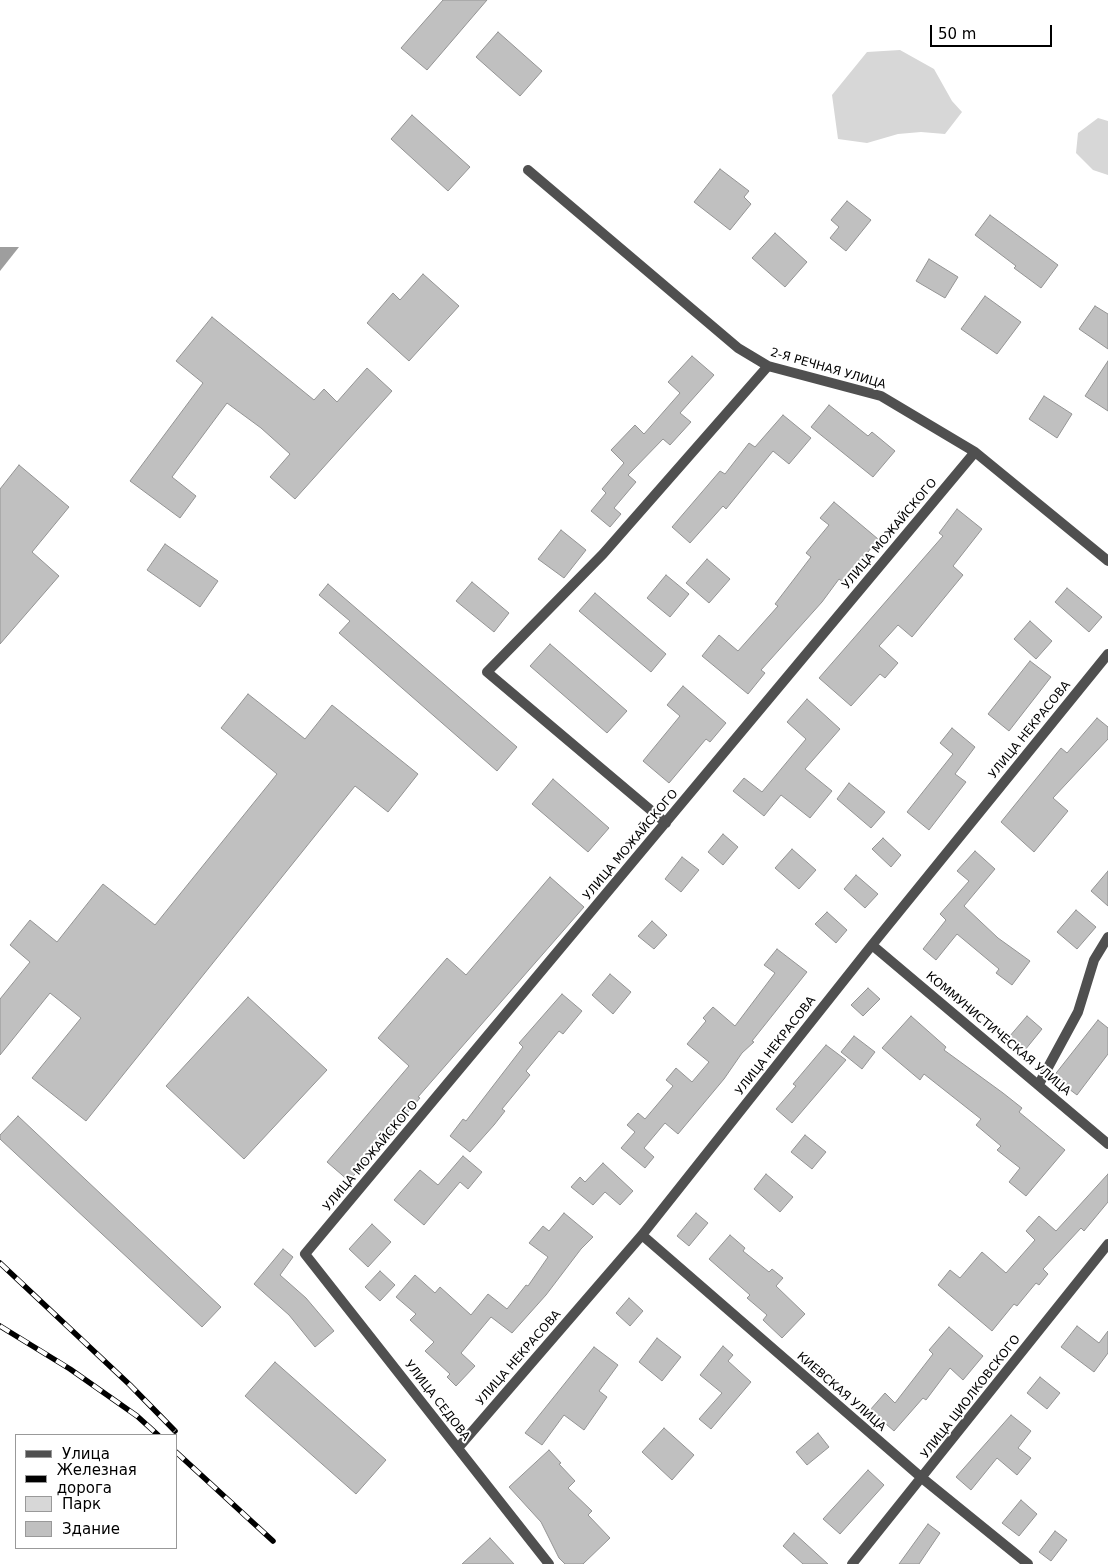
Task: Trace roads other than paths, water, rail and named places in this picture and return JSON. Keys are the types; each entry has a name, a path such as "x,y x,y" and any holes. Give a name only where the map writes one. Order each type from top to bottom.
{"street":[{"name":"2-Я РЕЧНАЯ УЛИЦА","path":"528,170 738,348 768,366 881,396 975,452 1108,561"},
{"path":"666,823 488,672 603,554 768,366"},
{"name":"УЛИЦА МОЖАЙСКОГО","path":"305,1254 975,452"},
{"name":"УЛИЦА НЕКРАСОВА","path":"458,1448 642,1235 872,945 1108,654"},
{"path":"1039,1084 1078,1012 1094,960 1108,938"},
{"name":"КОММУНИСТИЧЕСКАЯ УЛИЦА","path":"872,945 1108,1144"},
{"name":"КИЕВСКАЯ УЛИЦА","path":"642,1235 922,1478 1028,1564"},
{"name":"УЛИЦА ЦИОЛКОВСКОГО","path":"852,1564 1108,1244"},
{"name":"УЛИЦА СЕДОВА","path":"305,1254 548,1564"}],"railway":[{"path":"0,1263 130,1385 175,1431"},
{"path":"0,1326 70,1369 137,1416 157,1434"},
{"path":"178,1454 273,1541"}]}
